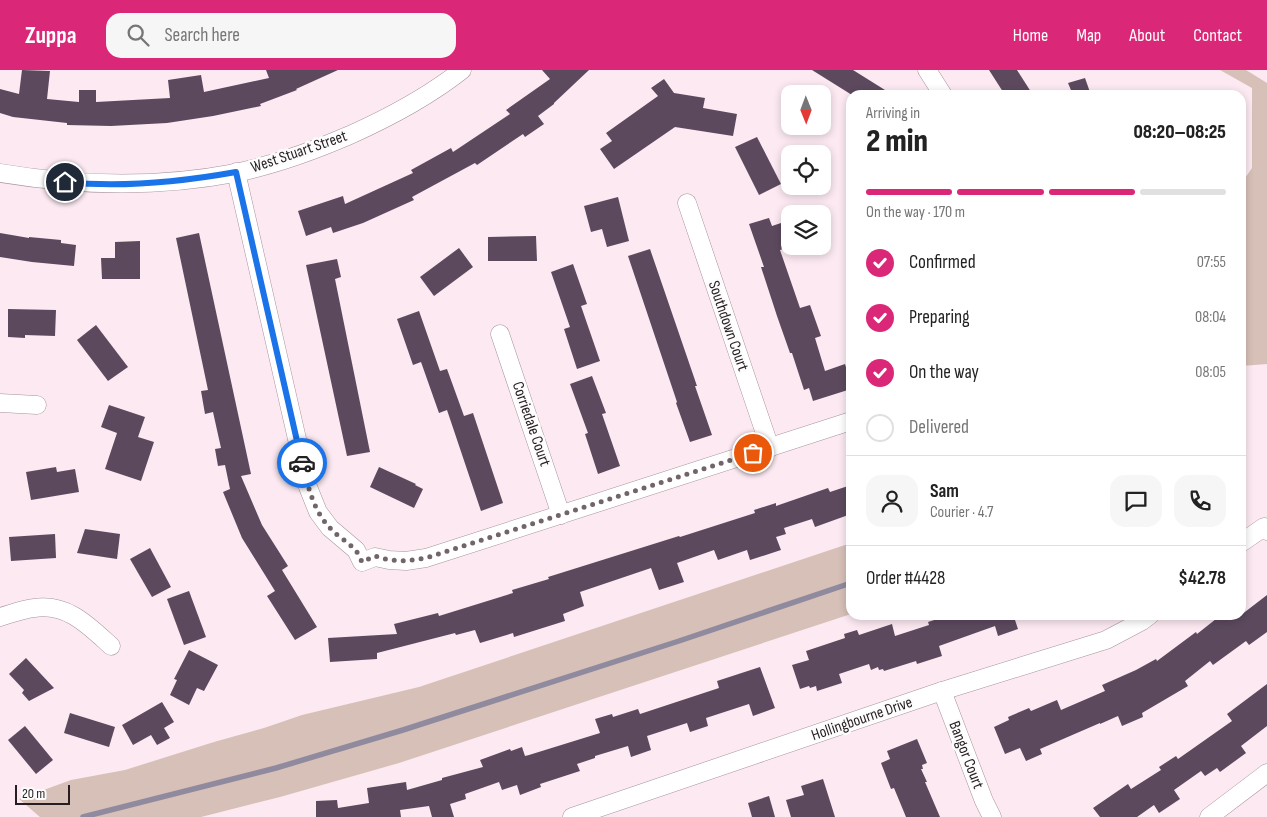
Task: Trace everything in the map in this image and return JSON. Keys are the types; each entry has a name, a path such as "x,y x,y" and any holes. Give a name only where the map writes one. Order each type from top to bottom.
{"street":[{"name":"West Stuart Street","path":"0,173 82,184 126,184 165,183 236,172 295,156 371,125 415,102 462,70"},
{"path":"927,70 940,90"},
{"path":"236,172 312,499 318,512 330,528 356,550 362,562 375,556 389,560 406,561 426,558 846,423"},
{"name":"Southdown Court","path":"687,203 770,448"},
{"name":"Corriedale Court","path":"500,334 561,515"},
{"path":"0,403 37,405"},
{"path":"1246,540 1264,527 1267,531"},
{"path":"0,617 34,608 62,610 89,626 111,646"},
{"name":"Hollingbourne Drive","path":"572,817 942,691 1106,640 1143,620"},
{"name":"Bangor Court","path":"942,691 984,801 992,817"},
{"path":"1209,817 1267,773"}],"shaded area":[{"path":"1220,70 1246,70 1267,83 1267,364 1246,366 1246,177 1252,168 1252,88"},
{"path":"846,545 846,616 399,763 201,817 40,817 19,799 71,780 125,770 302,715 419,687"}],"building":[{"path":"22,70 50,71 47,99 79,102 79,90 96,90 96,102 170,98 168,80 201,75 204,92 269,78 266,70 338,70 297,90 260,104 261,106 167,123 111,126 67,125 67,123 13,117 0,113 0,89 19,94"},
{"path":"542,70 589,70 554,104 538,116 544,124 525,137 523,134 477,165 475,163 412,197 414,200 363,223 333,233 331,227 306,236 298,211 343,196 345,204 413,173 411,170 451,148 453,152 510,114 506,110 550,79"},
{"path":"812,70 853,70 885,90 846,91"},
{"path":"989,70 1017,70 1030,90 1002,90"},
{"path":"1085,78 1089,90 1071,90 1068,83"},
{"path":"664,79 674,93 705,98 703,108 737,114 733,136 675,127 614,169 600,149 612,141 606,133 658,96 651,88"},
{"path":"757,137 781,184 759,195 735,147"},
{"path":"618,197 629,241 607,247 602,229 591,232 584,206"},
{"path":"769,218 772,226 781,223 781,255 800,308 810,305 821,336 815,338 825,371 845,364 846,391 813,401 809,388 804,390 761,267 764,267 749,224"},
{"path":"0,233 29,238 61,240 61,243 76,245 74,266 0,257"},
{"path":"199,233 251,474 241,476 262,525 288,566 282,570 317,627 295,640 267,596 275,591 242,538 223,492 230,489 225,465 218,466 215,449 221,448 213,412 205,414 201,391 208,390 176,238"},
{"path":"536,236 537,261 488,261 488,237"},
{"path":"140,241 140,279 102,279 101,258 115,258 115,242"},
{"path":"459,248 473,267 434,296 420,277"},
{"path":"650,249 712,435 690,442 628,256"},
{"path":"337,259 341,277 335,279 370,452 347,456 306,265"},
{"path":"573,264 587,304 581,306 600,361 577,369 564,329 570,327 551,272"},
{"path":"8,309 56,310 55,336 25,335 25,338 8,337"},
{"path":"419,311 440,371 447,369 464,416 473,413 503,503 481,511 447,410 439,413 421,362 413,365 397,319"},
{"path":"96,325 128,367 108,381 77,340"},
{"path":"592,376 606,413 602,414 620,466 598,474 585,434 588,433 570,384"},
{"path":"109,405 145,417 138,437 154,442 141,481 105,469 117,433 101,427"},
{"path":"56,467 57,472 75,469 79,492 31,500 26,472"},
{"path":"379,467 423,489 414,508 370,487"},
{"path":"846,487 846,516 815,527 812,519 784,528 786,534 776,537 781,550 750,560 747,550 718,560 714,550 677,563 684,582 659,590 651,568 580,592 584,606 563,614 565,621 514,637 513,633 480,643 475,630 456,635 455,633 377,653 377,659 330,662 328,638 397,634 394,624 438,613 439,616 513,593 512,590 549,579 548,577 755,513 754,510 776,503 776,506 828,488 830,492"},
{"path":"85,529 120,534 117,559 77,553"},
{"path":"55,534 56,558 11,561 9,537"},
{"path":"150,548 171,587 152,597 130,559"},
{"path":"189,591 206,637 184,645 167,599"},
{"path":"1267,595 1267,632 1249,645 1246,641 1213,665 1210,661 1185,681 1188,686 1142,713 1143,717 1122,726 1118,716 1040,749 1042,754 1026,761 1020,748 1005,754 994,727 1009,720 1008,717 1029,708 1031,711 1057,700 1061,710 1105,691 1102,685 1156,659 1157,661 1215,620 1246,620 1246,611"},
{"path":"934,620 1015,620 1018,629 998,636 995,626 939,646 942,656 917,664 916,661 884,671 883,669 879,670 878,667 871,670 869,664 839,674 842,683 817,691 816,686 800,689 792,665 809,660 806,651 845,638 844,634 857,630 859,635 892,624 895,636 929,625 928,622"},
{"path":"189,650 218,665 204,691 197,688 189,705 170,695 177,680 174,679"},
{"path":"26,658 54,688 29,701 22,693 24,690 9,674"},
{"path":"760,667 775,708 753,716 749,704 706,718 708,726 690,732 687,723 647,736 651,750 631,757 628,746 595,756 595,758 577,764 580,771 540,784 541,787 520,795 517,785 502,790 499,782 465,794 466,799 450,804 454,817 432,817 429,806 400,810 401,817 316,817 316,801 337,800 338,808 369,803 367,788 406,782 407,790 483,767 480,760 510,749 511,751 522,747 525,756 529,755 600,733 595,719 612,714 613,717 638,709 640,714 719,688 717,681"},
{"path":"1267,684 1267,726 1241,746 1246,753 1220,772 1217,768 1205,776 1201,771 1174,790 1180,799 1159,813 1154,805 1137,817 1100,817 1093,808 1128,784 1131,789 1161,770 1159,767 1176,756 1178,759 1232,721 1227,714"},
{"path":"162,702 174,722 164,728 170,738 157,745 151,735 133,745 122,725"},
{"path":"70,713 115,727 109,747 64,733"},
{"path":"25,726 53,760 36,774 8,740"},
{"path":"917,739 927,763 922,765 923,769 921,769 940,817 906,817 894,788 891,789 881,763 890,759 887,751"},
{"path":"823,779 835,817 791,817 786,800 804,795 801,786"},
{"path":"769,796 775,817 752,817 748,803"}],"waterway":[{"path":"83,817 276,768 403,730 846,585"}],"way so far":[{"path":"302,463 312,499 318,512 330,528 356,550 362,562 375,556 389,560 406,561 426,558 753,453"}],"route":[{"path":"65,182 82,184 165,183 236,172 302,463"}]}
